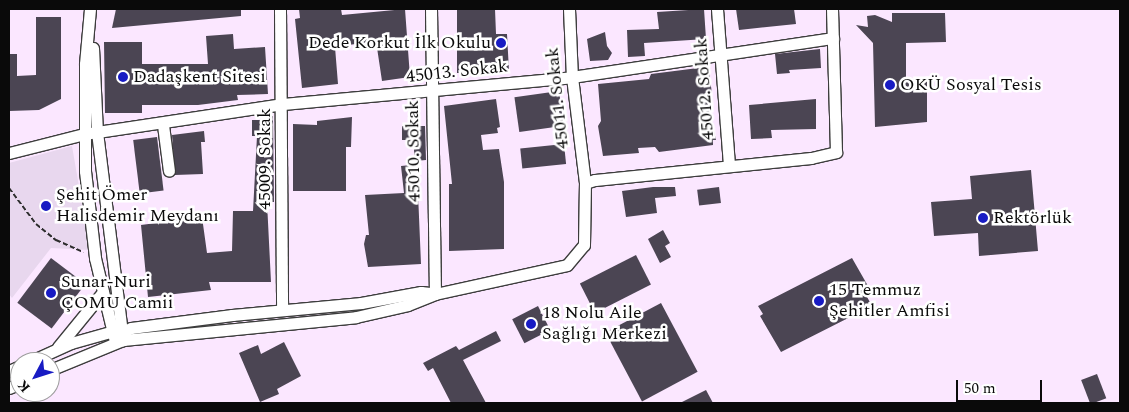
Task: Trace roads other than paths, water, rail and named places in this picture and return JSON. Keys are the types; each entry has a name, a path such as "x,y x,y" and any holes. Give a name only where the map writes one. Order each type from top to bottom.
{"street":[{"path":"90,9 85,64 84,171 95,258 103,292 120,336"},
{"path":"96,9 93,62 97,132 120,336"},
{"name":"45009. Sokak","path":"280,9 283,104 282,310"},
{"name":"45010. Sokak","path":"431,9 435,294"},
{"name":"45011. Sokak","path":"435,294 567,265 584,245 585,183 572,77 569,9"},
{"name":"45012. Sokak","path":"717,9 729,166"},
{"path":"585,183 811,158 836,152 832,9"},
{"name":"45013. Sokak","path":"9,153 84,134 163,124 283,104 431,93 572,77 720,53 833,38"},
{"path":"163,124 169,171"},
{"path":"56,350 103,292"},
{"path":"60,365 120,336 131,328 282,310 361,303 421,292 435,294"},
{"path":"52,352 120,336 356,317 408,305 435,294"}],"place":[{"name":"Dede Korkut İlk Okulu","path":"501,43"},
{"name":"Dadaşkent Sitesi","path":"123,77"},
{"name":"OKÜ Sosyal Tesis","path":"890,85"},
{"name":"Şehit Ömer Halisdemir Meydanı","path":"46,206"},
{"name":"Rektörlük","path":"983,218"},
{"name":"Sunar-Nuri ÇOMU Camii","path":"51,293"},
{"name":"15 Temmuz Şehitler Amfisi","path":"819,301"},
{"name":"18 Nolu Aile Sağlığı Merkezi","path":"531,324"}]}
